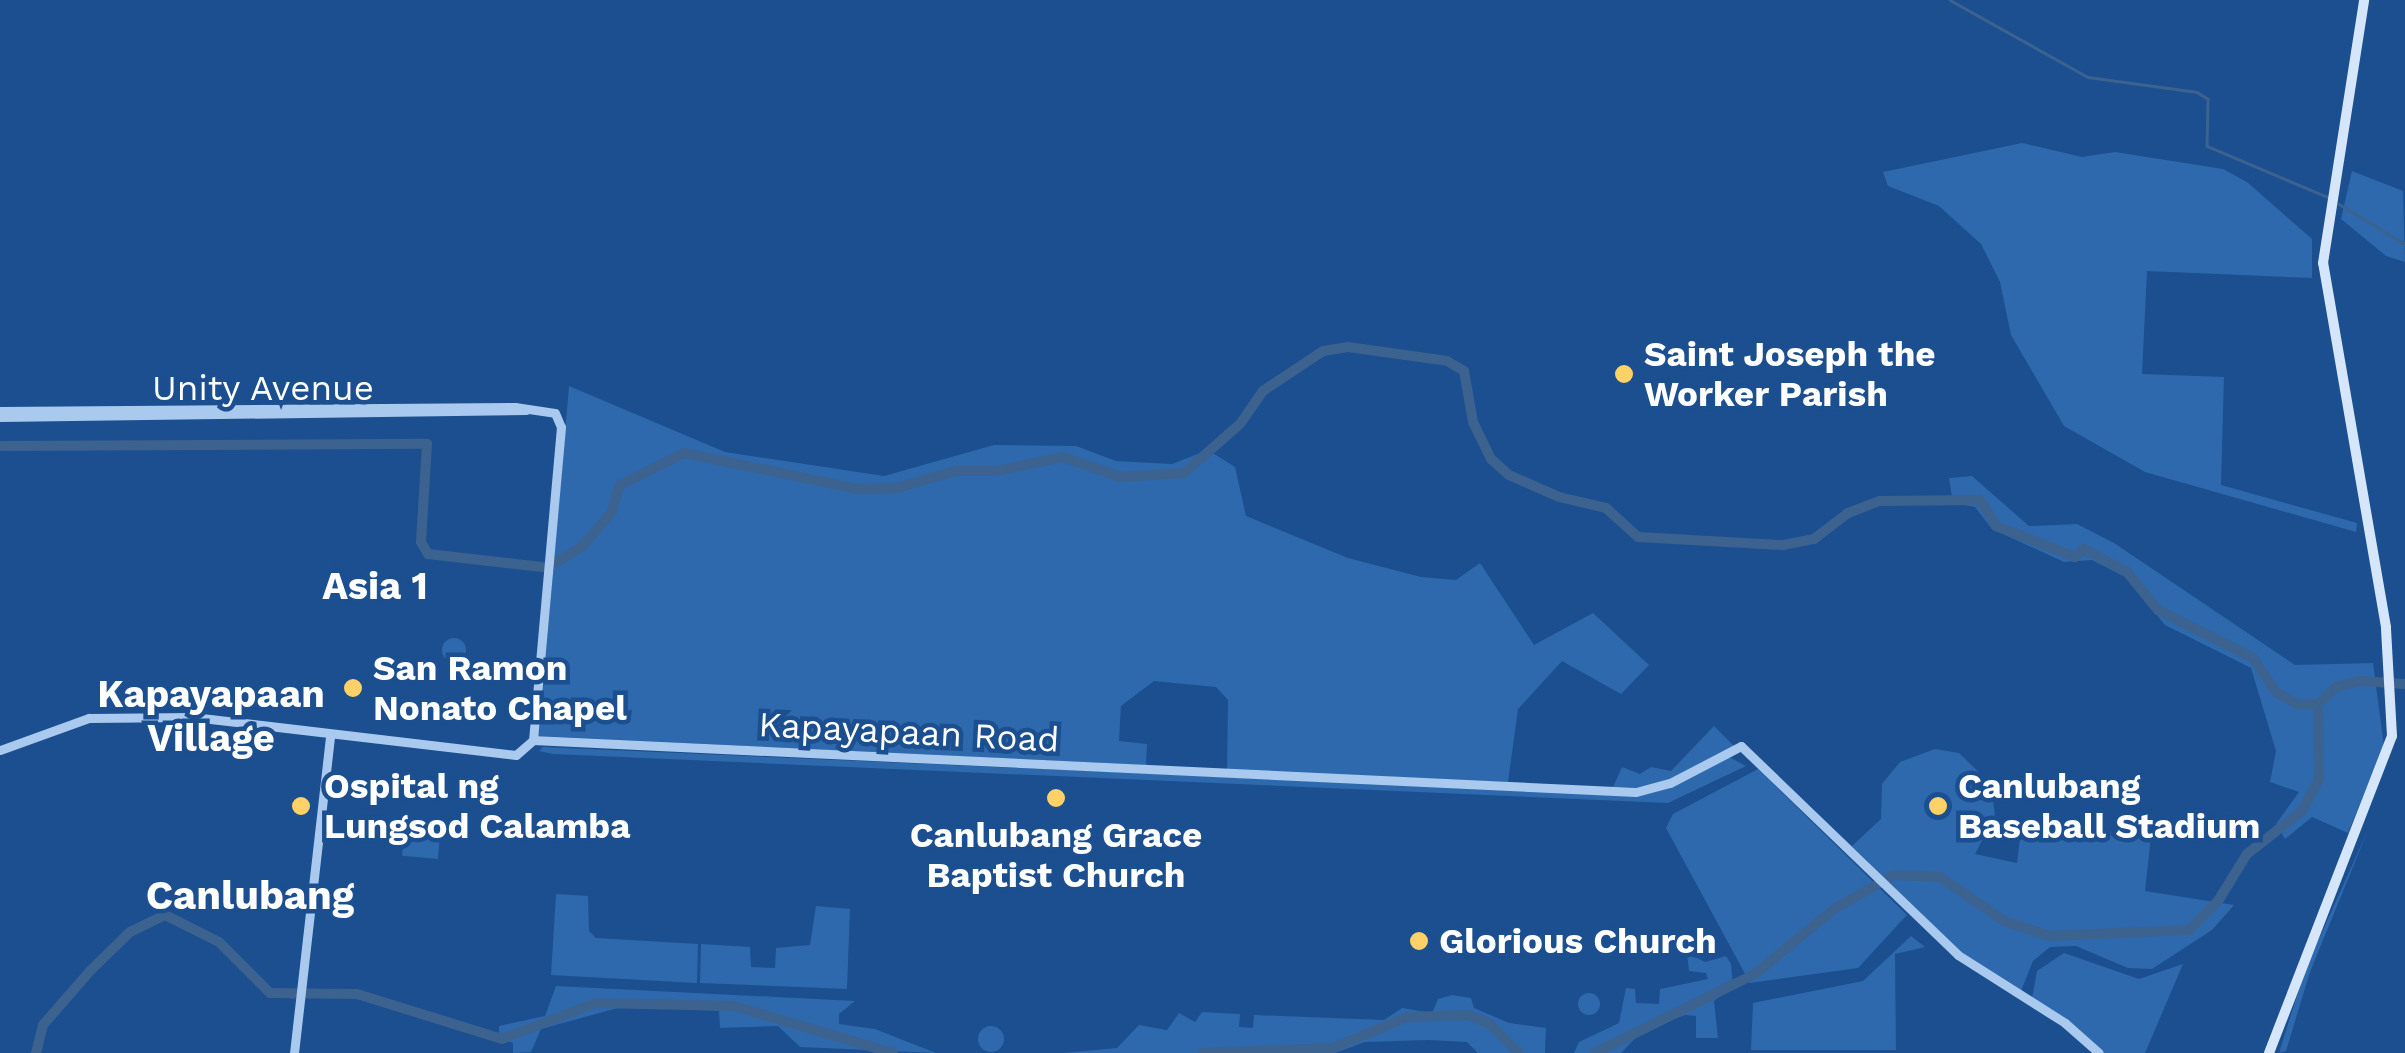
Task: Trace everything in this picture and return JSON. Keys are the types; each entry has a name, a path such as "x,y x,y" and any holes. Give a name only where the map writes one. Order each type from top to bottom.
{"main road":[{"path":"2269,1053 2388,756 2388,638 2370,518 2327,298 2329,213 2364,0"}],"street":[{"name":"Unity Avenue","path":"0,414 541,410 561,422 533,740"},
{"name":"Kapayapaan Road","path":"0,750 73,720 193,716 330,736 516,755 533,740 1636,792 1670,784 1741,746 1972,967 2069,1025 2099,1053"},
{"path":"294,1053 330,736"}],"shaded area":[{"path":"2022,143 2082,157 2115,152 2223,169 2247,182 2312,239 2312,278 2147,271 2142,374 2224,377 2221,485 2357,523 2356,532 2145,472 2064,426 2011,335 2000,282 1981,244 1939,206 1888,186 1883,172"},
{"path":"2352,171 2403,191 2405,262 2386,256 2341,219"},
{"path":"569,386 725,452 884,476 994,445 1076,446 1116,461 1172,464 1208,450 1235,467 1246,516 1348,558 1421,577 1456,580 1480,563 1534,645 1593,613 1649,665 1621,694 1562,661 1518,709 1508,782 1227,770 1228,700 1216,687 1154,681 1121,706 1119,741 1147,744 1146,765 539,736"},
{"path":"1972,476 2029,526 2077,524 2114,543 2295,665 2373,663 2384,746 2348,833 2312,817 2285,839 2276,824 2299,792 2270,782 2276,751 2251,668 2165,625 2127,578 2092,560 2064,562 1992,529 1975,507 1953,503 1949,478"},
{"path":"454,638 463,641 463,659 454,662 445,659 442,650 445,641"},
{"path":"1714,726 1734,746 1678,776 1643,788 1613,787 1622,767 1640,774 1651,767 1671,771"},
{"path":"543,747 1635,795 1671,786 1729,757 1746,766 1668,803 553,754 539,751"},
{"path":"1935,749 1959,753 1991,784 1995,816 1975,854 2017,863 2022,822 2151,836 2145,891 2234,905 2212,930 2152,969 2128,968 2076,946 2050,947 2033,961 2021,991 1967,958 1852,846 1881,819 1882,784 1900,762"},
{"path":"1758,769 1907,915 1858,968 1750,983 1666,828 1673,814"},
{"path":"405,822 441,825 438,859 402,856"},
{"path":"2368,830 2310,972 2286,1051 2279,1053 2305,970"},
{"path":"556,894 588,896 589,931 596,938 698,944 697,983 551,975"},
{"path":"816,906 850,909 847,989 700,983 701,944 750,947 751,967 775,968 776,948 810,945"},
{"path":"167,914 219,938 262,986 297,1000 262,991 219,946"},
{"path":"1911,936 1925,947 1895,954 1896,1050 1751,1050 1753,1003 1863,981"},
{"path":"1687,953 1705,962 1726,956 1731,964 1733,986 1714,1001 1718,1038 1696,1038 1696,1016 1686,1015 1647,1026 1621,1053 1574,1053 1579,1042 1619,1023 1626,988 1635,989 1636,1003 1659,1004 1660,989 1708,979 1706,973 1689,971"},
{"path":"2064,953 2139,979 2183,964 2145,1053 2102,1053 2032,998 2037,971"},
{"path":"556,986 855,1001 839,1014 839,1024 875,1029 936,1053 800,1047 778,1026 720,1028 719,1011 625,1006 541,1029 531,1052 513,1053 513,1043 499,1039 499,1026 545,1016"},
{"path":"1589,993 1597,996 1597,1012 1589,1015 1581,1012 1578,1004 1581,996"},
{"path":"1452,995 1471,998 1474,1008 1509,1023 1546,1028 1545,1053 1478,1053 1467,1042 1428,1040 1365,1042 1335,1053 1063,1053 1117,1048 1139,1025 1167,1030 1179,1013 1195,1022 1202,1012 1240,1014 1239,1027 1253,1028 1254,1015 1384,1020 1402,1008 1432,1013 1438,999"},
{"path":"991,1026 1000,1030 1004,1039 1000,1048 991,1052 982,1048 978,1039 982,1030"}],"waterway":[{"path":"1950,0 2088,77 2197,92 2208,99 2207,146 2328,197"},
{"path":"2339,204 2405,244"},
{"path":"555,563 582,547 612,512 619,486 684,453 858,489 897,488 955,471 997,471 1063,457 1120,477 1184,473 1240,424 1263,391 1323,351 1348,347 1447,361 1464,371 1473,422 1491,459 1509,475 1559,497 1606,508 1638,537 1783,545 1814,539 1848,513 1880,501 1980,500 1996,526 2075,557 2084,549 2127,572 2158,610 2253,658 2276,692 2297,704 2318,704"},
{"path":"0,446 427,444 421,542 428,554 542,567"},
{"path":"1595,1053 1755,974 1834,909 1894,875 1940,877 2004,921 2050,936 2189,930 2218,901 2247,854 2302,811 2319,779 2318,704 2336,687 2360,681 2405,684"},
{"path":"36,1053 43,1025 90,971 130,932 165,915 219,942 270,993 357,994 502,1039 596,1003 734,1006 893,1053"},
{"path":"1203,1053 1333,1048 1407,1017 1468,1015 1490,1024 1519,1053"}],"place":[{"name":"Saint Joseph the Worker Parish","path":"1624,374"},
{"name":"San Ramon Nonato Chapel","path":"353,688"},
{"name":"Canlubang Grace Baptist Church","path":"1056,798"},
{"name":"Ospital ng Lungsod Calamba","path":"301,806"},
{"name":"Canlubang Baseball Stadium","path":"1938,806"},
{"name":"Glorious Church","path":"1419,941"}],"district":[{"name":"Asia 1","path":"375,587"},
{"name":"Kapayapaan Village","path":"211,717"},
{"name":"Canlubang","path":"250,896"}]}
